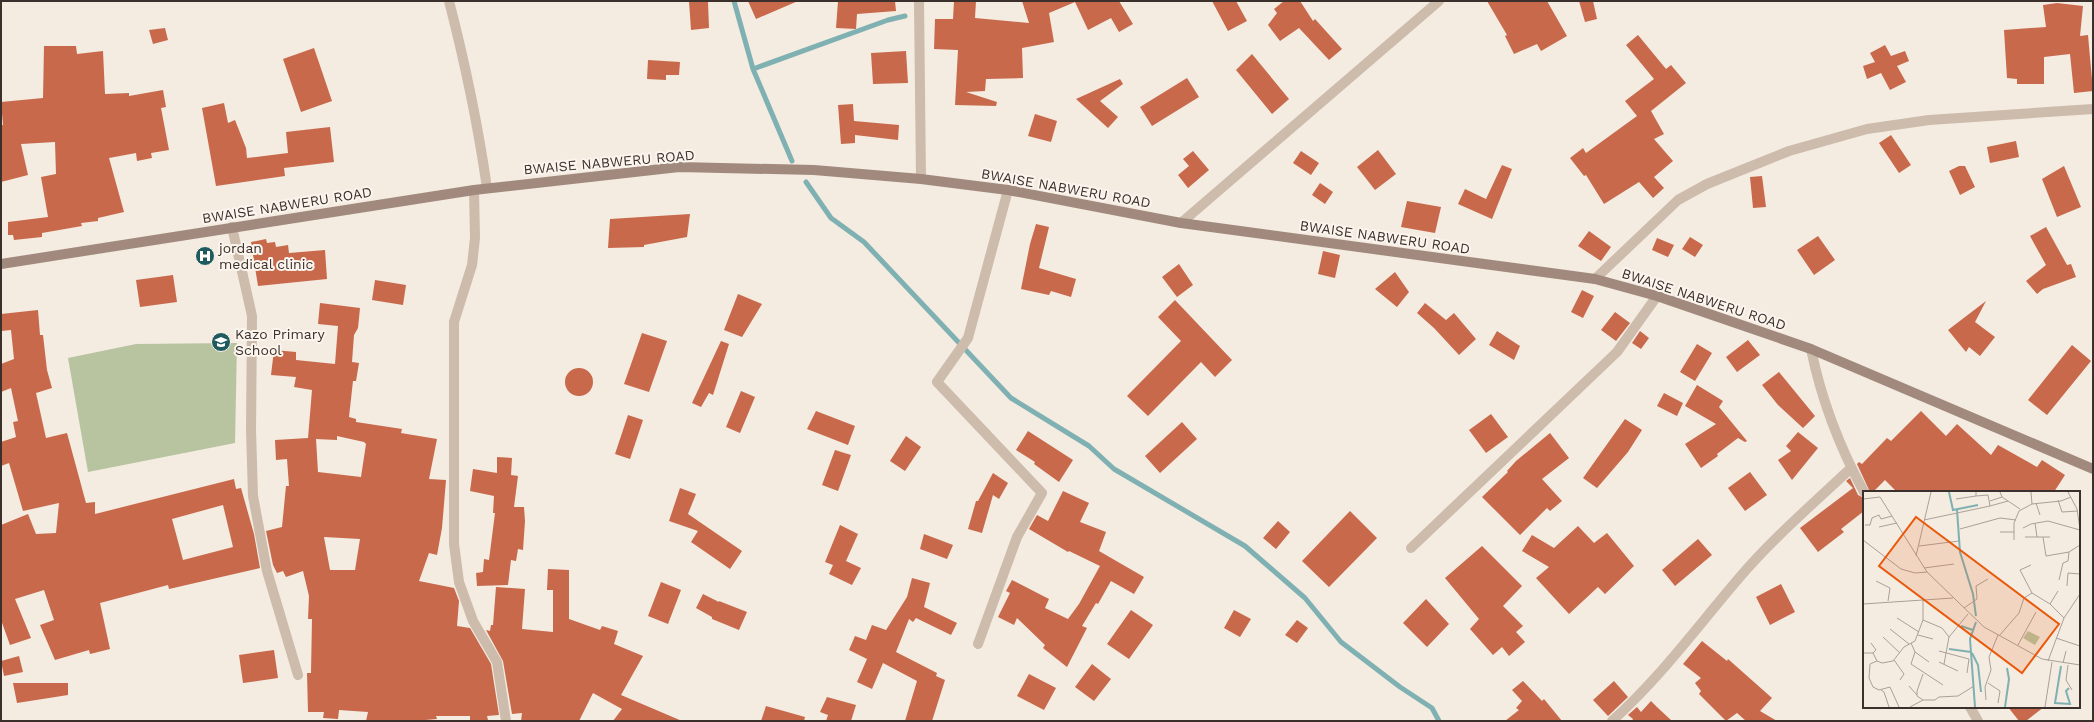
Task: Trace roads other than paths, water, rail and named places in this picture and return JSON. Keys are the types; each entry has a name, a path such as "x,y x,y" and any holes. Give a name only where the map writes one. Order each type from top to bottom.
{"main road":[{"name":"BWAISE NABWERU ROAD","path":"1,264 474,190 678,167 814,170 922,179 1008,190 1181,223 1595,279 1657,296 1812,349 2093,469"}],"street":[{"path":"449,1 461,46 480,138 488,188"},
{"path":"919,1 922,179"},
{"path":"1181,223 1439,1"},
{"path":"1595,279 1678,200 1707,184 1789,151 1867,129 1929,120 2093,109"},
{"path":"474,190 475,238 472,265 454,322 454,544 459,582 471,614 497,662 506,721"},
{"path":"978,644 1016,537 1042,493 937,382 968,338 1008,190"},
{"path":"232,228 252,316 252,496 265,565 298,675"},
{"path":"1411,548 1617,352 1657,296"},
{"path":"1812,349 1817,377 1851,468 1863,491"},
{"path":"1612,721 1657,678 1740,577 1851,468"},
{"path":"1971,708 1978,721"}],"waterway":[{"path":"734,1 753,69 792,161"},
{"path":"753,69 888,20 905,16"},
{"path":"806,182 831,218 864,242 1011,398 1089,446 1114,469 1245,546 1305,598 1341,642 1400,687 1432,708 1439,721"}],"place":[{"name":"jordan medical clinic","path":"205,256"},
{"name":"Kazo Primary School","path":"221,342"}]}
